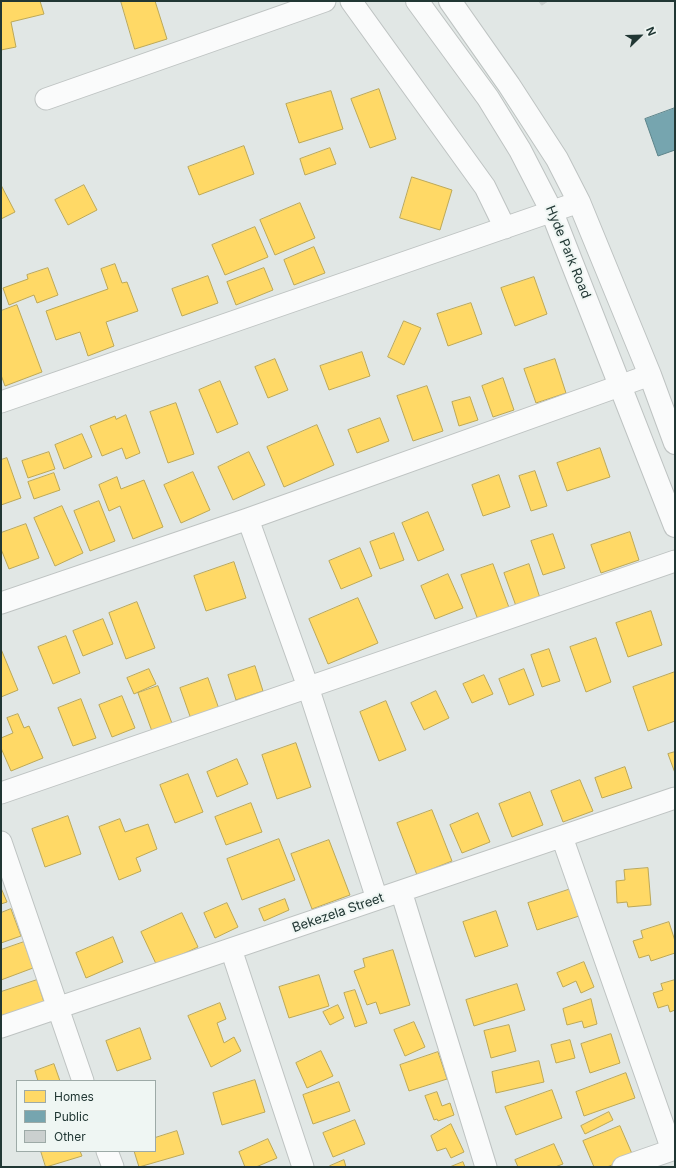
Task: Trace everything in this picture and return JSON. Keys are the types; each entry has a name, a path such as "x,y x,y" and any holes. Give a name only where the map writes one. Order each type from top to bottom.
{"street":[{"path":"46,98 325,1"},
{"path":"351,1 485,187 505,228"},
{"name":"Hyde Park Road","path":"418,1 488,98 520,150 552,212 675,526"},
{"path":"450,1 510,85 557,160 579,202 650,375 675,442"},
{"path":"1,402 579,202"},
{"path":"1,603 248,519 650,375"},
{"path":"248,519 308,687 377,900"},
{"path":"1,793 675,561"},
{"name":"Bekezela Street","path":"1,1027 675,798"},
{"path":"562,836 674,1150 623,1167"},
{"path":"1,842 83,1080"},
{"path":"401,891 486,1167"},
{"path":"231,949 303,1167"},
{"path":"107,1152 112,1167"}],"building: Homes":[{"path":"1,1 40,1 44,14 11,22 16,47 1,50"},
{"path":"121,1 155,1 167,39 135,49"},
{"path":"379,89 396,139 370,148 351,99"},
{"path":"331,91 343,129 299,143 286,104"},
{"path":"244,146 254,174 199,195 188,167"},
{"path":"330,148 336,164 305,175 300,159"},
{"path":"412,177 452,190 440,230 400,218"},
{"path":"1,185 15,212 1,219"},
{"path":"84,185 97,210 68,225 55,200"},
{"path":"300,203 315,238 275,255 260,220"},
{"path":"255,227 268,257 225,275 212,245"},
{"path":"314,247 325,273 294,285 284,260"},
{"path":"115,264 122,283 127,282 138,311 106,322 114,346 88,356 80,332 56,340 46,311 108,289 101,269"},
{"path":"48,268 58,295 37,303 34,295 9,305 3,288 28,279 27,275"},
{"path":"264,268 273,290 236,305 227,282"},
{"path":"208,276 218,303 182,316 172,289"},
{"path":"534,277 547,314 515,326 501,288"},
{"path":"471,303 482,334 448,346 437,314"},
{"path":"17,305 42,372 5,386 1,375 1,311"},
{"path":"404,321 421,328 404,365 388,357"},
{"path":"362,352 370,376 329,390 320,366"},
{"path":"275,359 288,390 268,398 255,367"},
{"path":"555,359 566,393 536,403 524,369"},
{"path":"503,378 514,410 493,417 482,386"},
{"path":"220,381 238,424 217,433 199,390"},
{"path":"427,386 443,431 413,441 397,396"},
{"path":"470,397 478,420 459,426 452,402"},
{"path":"176,403 194,454 168,463 150,412"},
{"path":"126,415 140,453 126,459 122,448 102,456 90,426 115,416 116,419"},
{"path":"380,418 389,441 357,453 348,430"},
{"path":"317,425 334,465 284,487 267,447"},
{"path":"82,434 92,457 64,469 55,445"},
{"path":"600,448 610,477 567,491 557,463"},
{"path":"49,452 55,469 28,478 22,461"},
{"path":"249,452 265,485 233,500 218,467"},
{"path":"7,458 21,498 1,505 1,460"},
{"path":"535,471 547,506 531,511 519,476"},
{"path":"193,472 210,510 181,523 164,485"},
{"path":"54,473 60,490 34,499 28,482"},
{"path":"499,475 510,507 483,516 472,485"},
{"path":"117,477 121,489 144,480 163,527 133,539 120,506 109,511 99,485"},
{"path":"99,501 115,541 90,551 74,511"},
{"path":"62,506 83,553 55,566 34,518"},
{"path":"428,512 444,550 418,561 402,523"},
{"path":"26,524 39,558 9,569 1,549 1,533"},
{"path":"630,532 639,560 601,573 591,545"},
{"path":"394,533 404,560 380,569 370,542"},
{"path":"553,534 565,568 543,575 531,541"},
{"path":"360,548 372,576 341,589 329,561"},
{"path":"234,562 246,598 206,611 194,576"},
{"path":"493,564 511,613 480,625 461,575"},
{"path":"529,564 540,598 516,606 504,573"},
{"path":"448,574 463,608 435,619 421,586"},
{"path":"358,598 378,643 328,664 309,619"},
{"path":"137,602 155,648 126,659 109,613"},
{"path":"651,611 662,645 628,657 616,623"},
{"path":"103,619 113,644 83,656 73,631"},
{"path":"66,636 80,673 53,684 38,647"},
{"path":"596,638 611,682 586,692 570,647"},
{"path":"1,649 18,690 1,697"},
{"path":"549,649 560,681 542,687 531,655"},
{"path":"255,666 263,691 236,700 228,675"},
{"path":"149,669 156,684 134,694 127,678"},
{"path":"524,669 534,695 509,705 499,679"},
{"path":"675,672 675,721 648,731 633,687"},
{"path":"484,675 493,694 472,703 463,684"},
{"path":"208,678 219,709 191,719 180,688"},
{"path":"158,686 173,726 153,734 138,693"},
{"path":"436,691 449,718 424,730 411,703"},
{"path":"122,696 135,728 112,737 99,705"},
{"path":"81,699 96,738 73,746 58,708"},
{"path":"386,701 406,750 379,761 360,712"},
{"path":"18,714 24,728 29,726 43,758 11,771 1,748 1,738 13,733 7,718"},
{"path":"296,743 311,787 277,799 262,755"},
{"path":"675,752 675,773 668,754"},
{"path":"237,759 248,784 217,797 207,772"},
{"path":"625,767 632,788 602,798 595,778"},
{"path":"188,774 203,812 175,823 160,785"},
{"path":"580,780 593,811 563,822 551,791"},
{"path":"530,792 543,825 512,837 499,804"},
{"path":"251,803 262,832 226,845 215,817"},
{"path":"432,810 452,861 417,875 397,823"},
{"path":"478,813 490,842 462,853 450,825"},
{"path":"68,816 81,854 45,867 32,829"},
{"path":"120,819 125,832 148,824 157,849 136,858 141,871 119,880 99,827"},
{"path":"279,839 295,880 242,900 227,859"},
{"path":"329,840 350,895 312,909 291,854"},
{"path":"648,868 651,905 628,907 627,902 617,903 616,881 625,880 624,870"},
{"path":"1,888 7,902 1,904"},
{"path":"571,889 579,916 537,930 528,903"},
{"path":"285,899 289,910 264,921 259,909"},
{"path":"227,903 238,927 215,938 204,913"},
{"path":"11,909 21,936 1,943 1,913"},
{"path":"496,911 508,946 475,957 463,922"},
{"path":"182,913 198,947 157,966 141,932"},
{"path":"669,922 675,941 675,953 651,961 649,955 639,958 633,941 643,938 641,931"},
{"path":"113,937 123,962 86,978 76,953"},
{"path":"24,942 33,968 1,980 1,950"},
{"path":"393,950 410,1005 380,1014 376,1002 367,1005 354,971 365,967 363,959"},
{"path":"584,962 594,987 581,993 576,981 563,987 557,973"},
{"path":"319,975 329,1006 289,1018 279,987"},
{"path":"37,980 44,1002 1,1017 1,992"},
{"path":"675,980 675,1010 670,1012 668,1005 658,1008 653,993 663,990 661,984"},
{"path":"517,984 525,1010 474,1026 466,1000"},
{"path":"355,990 367,1023 355,1027 344,993"},
{"path":"591,999 597,1024 584,1028 582,1021 567,1025 563,1009"},
{"path":"220,1003 226,1019 217,1023 224,1043 234,1037 241,1051 211,1067 188,1016"},
{"path":"338,1005 344,1018 330,1025 323,1012"},
{"path":"414,1022 425,1047 405,1056 394,1030"},
{"path":"509,1025 516,1051 491,1058 484,1031"},
{"path":"140,1028 151,1059 117,1071 106,1041"},
{"path":"611,1034 620,1063 590,1073 581,1044"},
{"path":"570,1040 575,1058 556,1063 551,1045"},
{"path":"321,1051 333,1076 307,1088 296,1063"},
{"path":"438,1052 447,1079 409,1091 400,1065"},
{"path":"539,1061 544,1082 496,1093 492,1072"},
{"path":"54,1064 60,1080 38,1080 35,1071"},
{"path":"626,1073 635,1098 584,1116 576,1092"},
{"path":"255,1080 265,1112 222,1125 213,1093"},
{"path":"339,1082 350,1111 313,1124 303,1095"},
{"path":"552,1090 562,1118 516,1135 505,1107"},
{"path":"437,1092 442,1106 450,1103 454,1115 438,1121 437,1119 434,1120 425,1096"},
{"path":"609,1112 613,1120 585,1134 581,1126"},
{"path":"355,1120 365,1144 333,1157 323,1133"},
{"path":"451,1124 464,1152 451,1158 446,1148 437,1151 431,1136"},
{"path":"620,1126 633,1156 607,1167 594,1167 583,1141"},
{"path":"177,1131 184,1154 139,1167 134,1152 156,1152 156,1138"},
{"path":"268,1139 277,1158 256,1167 245,1167 239,1152"},
{"path":"554,1144 563,1164 555,1167 518,1167 515,1160"},
{"path":"41,1152 80,1152 82,1156 46,1167"},
{"path":"344,1160 346,1167 330,1166"},
{"path":"463,1162 465,1167 450,1167"}],"building: Public":[{"path":"675,108 675,150 658,156 645,119"}],"building: Other":[{"path":"539,1 548,1 542,5"}]}
